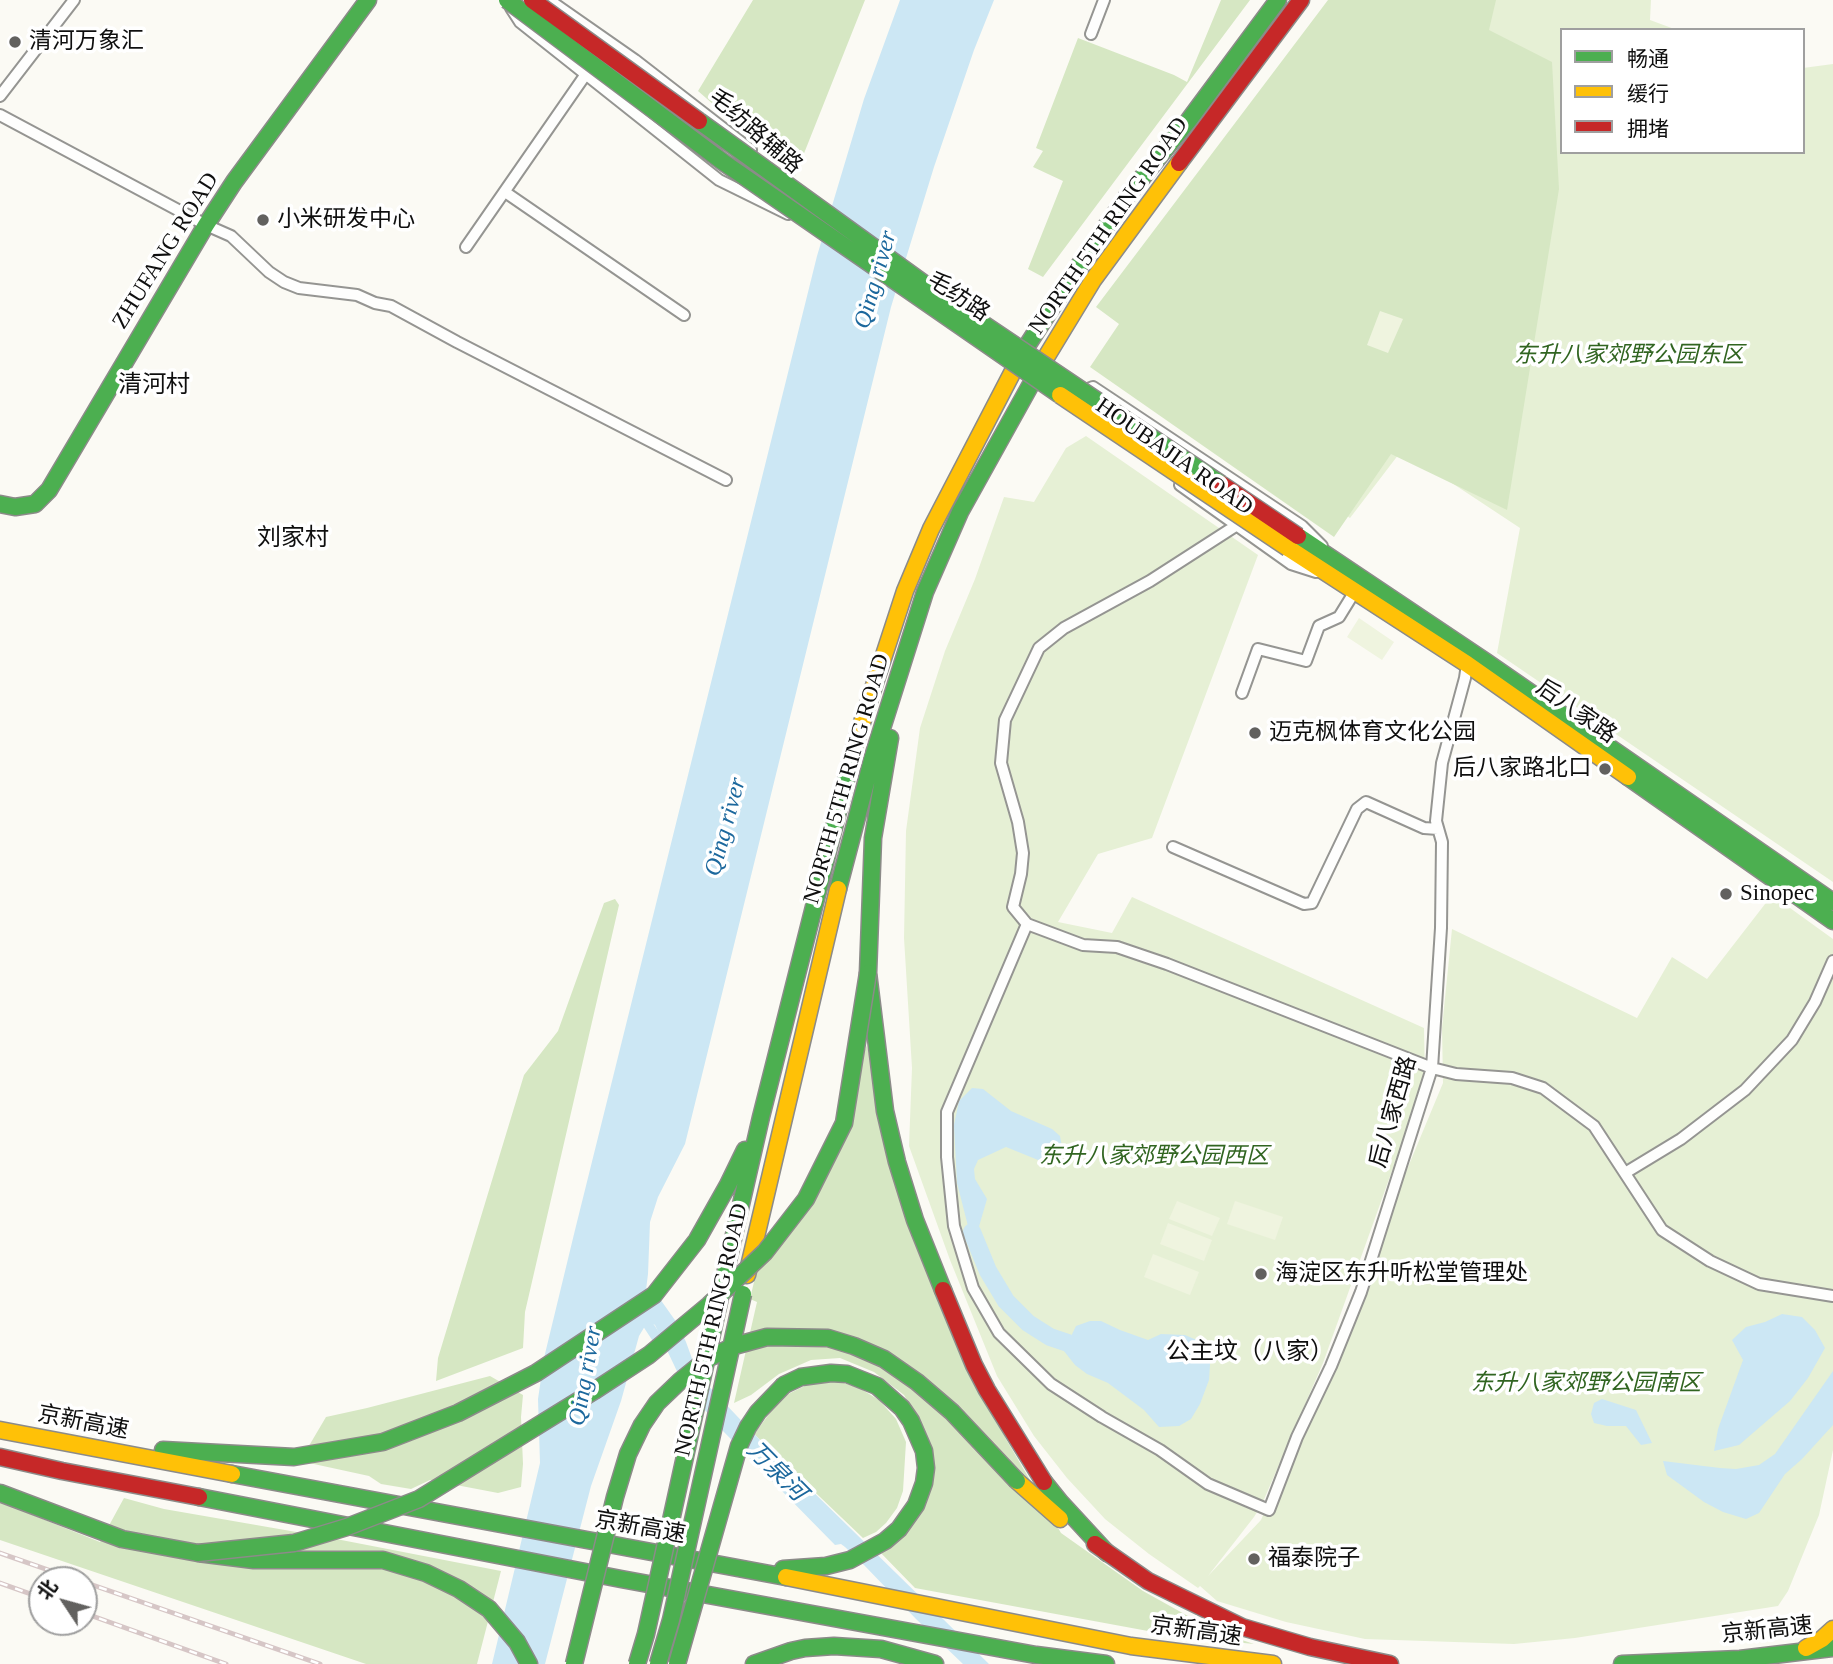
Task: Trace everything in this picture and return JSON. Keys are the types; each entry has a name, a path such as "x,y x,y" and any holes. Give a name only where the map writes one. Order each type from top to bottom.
{"main road":[{"name":"ZHUFANG ROAD","path":"0,504 15,507 35,504 49,489 187,254 234,182 368,0"},
{"name":"毛纺路","path":"506,0 723,162 1050,388 1293,542"},
{"name":"毛纺路","path":"532,0 937,293 1293,542"},
{"name":"NORTH 5TH RING ROAD","path":"637,1664 646,1634 761,1117 851,755 905,591 931,529 1026,348 1128,195 1189,120 1278,0"},
{"name":"NORTH 5TH RING ROAD","path":"659,1664 841,874 872,760 925,592 960,512 1029,386 1093,280 1301,0"},
{"name":"后八家路","path":"1293,542 1486,662 1833,902"},
{"name":"后八家路","path":"1340,573 1354,591 1467,664 1833,921"},
{"path":"198,1553 293,1543 347,1527 419,1499 649,1355 709,1305 765,1252 806,1199 844,1123 868,973 873,838 901,670"},
{"path":"868,973 885,1111 897,1162 915,1220 974,1365 1000,1413 1045,1484 1107,1552"},
{"path":"79,1446 294,1457 383,1442 458,1413 536,1373 654,1295 697,1240 728,1185 761,1117"},
{"path":"574,1664 615,1497 628,1454 642,1425 657,1403 707,1359 734,1346 767,1337 794,1336 828,1338 854,1346 884,1359 918,1382 980,1440 1017,1481 1068,1526 1148,1581 1242,1627 1310,1647 1390,1664"},
{"path":"677,1664 739,1446 758,1412 784,1385 802,1377 847,1374 877,1386 902,1408 918,1435 923,1451 926,1468 920,1495 909,1517 899,1529 870,1550 849,1560 826,1566 752,1572"},
{"name":"京新高速","path":"0,1430 844,1588 1131,1646 1273,1664"},
{"path":"0,1457 495,1556 1035,1655 1106,1664"},
{"path":"0,1493 122,1539 254,1560 383,1560 426,1573 459,1588 489,1609 517,1642 529,1664"},
{"path":"1796,1652 1822,1639 1833,1629"},
{"path":"754,1664 791,1651 834,1646 881,1649 935,1664"},
{"name":"京新高速","path":"1622,1664 1740,1658 1833,1648"}],"street":[{"path":"0,96 74,0"},
{"name":"毛纺路辅路","path":"506,0 520,22 719,180 795,217"},
{"name":"毛纺路辅路","path":"550,0 742,142 810,209 931,297"},
{"path":"1091,34 1104,0"},
{"path":"466,247 586,74"},
{"path":"0,115 231,236 269,272 284,282 299,289 357,295 391,306 726,480"},
{"path":"505,192 684,316"},
{"name":"HOUBAJIA ROAD","path":"1093,387 1302,526 1340,573 1292,564 1148,462 1076,415 1074,395 1093,387"},
{"path":"1237,526 1150,581 1064,628 1039,648 1005,720 1001,763 1018,821 1024,853 1013,907 1027,924 1083,945 1117,947 1432,1068 1456,1074 1512,1077 1543,1088 1594,1126 1662,1230 1710,1261 1759,1284 1833,1296"},
{"path":"1242,693 1258,649 1306,661 1319,626 1339,617 1354,591"},
{"name":"后八家西路","path":"1027,924 947,1112 947,1157 954,1226 973,1288 999,1333 1051,1384 1101,1417 1160,1450 1208,1484 1269,1510 1297,1437 1331,1366 1361,1292 1432,1068 1441,928 1441,842 1436,821 1442,763 1467,664"},
{"path":"1174,847 1304,904 1312,903 1357,809 1366,803 1424,828 1438,829"},
{"path":"1625,1173 1681,1139 1745,1090 1792,1040 1815,1002 1833,961"}],"green space":[{"path":"753,0 865,0 795,176 698,91"},
{"path":"1221,0 1250,0 1043,277 1028,269 1063,181 1033,167 1043,151 1036,148 1078,38 1187,82"},
{"path":"1328,0 1496,0 1489,30 1552,62 1559,189 1507,510 1391,454 1334,537 1090,367 1119,324 1096,307"},
{"name":"东升八家郊野公园东区","path":"1370,0 1651,0 1650,20 1672,28 1560,28 1560,154 1805,154 1805,68 1833,64 1833,882 1497,653 1520,528 1402,450 1350,518 1158,396"},
{"path":"1380,311 1403,319 1388,353 1367,345"},
{"path":"1086,436 1258,555 1152,838 1098,854 1058,922 1112,933 1132,897 1424,1028 1425,1079 1323,1363 1262,1504 1208,1576 1261,1520 1443,1083 1442,1028 1452,929 1637,1018 1672,957 1707,979 1772,895 1833,939 1833,1450 1819,1515 1788,1591 1778,1606 1575,1638 1514,1644 1365,1639 1286,1622 1217,1601 1200,1586 1198,1588 1149,1554 1105,1519 1067,1478 1034,1436 997,1376 950,1260 909,1146 912,1068 904,938 906,831 920,728 945,651 975,579 1004,497 1034,502 1066,448"},
{"path":"1359,618 1394,642 1382,660 1347,637"},
{"path":"615,899 619,905 525,1312 523,1348 436,1381 438,1358 524,1075 558,1031 604,903"},
{"path":"867,1045 899,1198 1006,1439 1061,1533 1143,1591 1215,1631 1254,1644 1175,1636 915,1588 878,1550 904,1533 926,1434 904,1395 874,1372 840,1358 811,1360 779,1374 751,1395 734,1403 757,1302 750,1299 757,1269 786,1236"},
{"path":"1177,1201 1220,1218 1212,1236 1169,1219"},
{"path":"1235,1201 1283,1217 1275,1240 1227,1224"},
{"path":"1168,1223 1212,1240 1204,1261 1160,1244"},
{"path":"1153,1254 1199,1272 1190,1295 1144,1277"},
{"path":"490,1376 523,1395 521,1487 498,1493 430,1480 411,1489 381,1484 369,1476 300,1461 326,1417"},
{"path":"815,1381 841,1382 861,1389 879,1400 896,1419 906,1442 903,1491 897,1508 876,1532 863,1538 754,1434 782,1397"},
{"path":"124,1498 164,1509 501,1571 477,1664 366,1664 98,1573 98,1566 77,1566 0,1540 0,1502 100,1542"}],"water":[{"name":"Qing river","path":"900,0 994,0 934,167 891,307 685,1144 658,1197 650,1222 646,1290 660,1299 677,1323 698,1375 755,1435 989,1664 963,1664 845,1547 841,1544 835,1545 723,1431 684,1386 655,1325 648,1321 639,1336 621,1401 591,1486 545,1664 492,1664 540,1463 538,1399 544,1358 575,1230 817,256 864,99"},
{"path":"972,1088 983,1089 1011,1111 1052,1129 1060,1136 1062,1147 1054,1158 1043,1162 1006,1147 978,1160 974,1169 975,1179 987,1199 978,1230 972,1232 957,1183 954,1125 959,1101"},
{"path":"1782,1314 1802,1317 1815,1330 1825,1348 1808,1378 1790,1401 1739,1445 1714,1451 1718,1429 1743,1360 1732,1340 1746,1327"},
{"path":"1090,1321 1101,1321 1148,1340 1161,1334 1185,1335 1211,1350 1209,1380 1191,1419 1179,1426 1159,1427 1144,1410 1108,1383 1087,1374 1075,1365 1064,1351 1076,1326"},
{"path":"1833,1371 1833,1425 1785,1474 1759,1513 1746,1519 1723,1512 1704,1502 1667,1475 1663,1461 1736,1469 1759,1465 1775,1454"},
{"path":"1602,1399 1636,1410 1652,1443 1641,1445 1626,1426 1594,1423 1591,1414 1594,1403"}],"waterway":[{"path":"972,1232 988,1271 1006,1301 1028,1323 1050,1337 1068,1343"},
{"name":"万泉河","path":"641,1314 662,1346"}],"railway":[{"path":"0,1553 37,1566"},
{"path":"0,1583 28,1593"},
{"path":"98,1587 320,1664"},
{"path":"98,1618 226,1664"}],"traffic: fast":[{"path":"0,504 15,507 35,504 49,490 206,225 234,182 368,0"},
{"path":"507,0 723,162 1060,395"},
{"path":"1023,352 1128,195 1189,120 1278,0"},
{"path":"699,121 937,293 1221,484"},
{"path":"838,889 872,760 925,592 960,512 1045,359"},
{"path":"1298,536 1486,662 1833,902"},
{"path":"890,738 873,838 868,973 885,1111 897,1162 915,1220 943,1290"},
{"path":"728,1261 761,1117 855,744"},
{"path":"1628,777 1833,921"},
{"path":"198,1553 294,1543 347,1527 419,1499 649,1355 709,1305 765,1252 806,1199 844,1123 868,973"},
{"path":"163,1450 294,1457 383,1442 458,1413 536,1373 654,1295 697,1240 745,1150"},
{"path":"637,1664 646,1634 728,1261"},
{"path":"658,1664 671,1620 743,1294"},
{"path":"574,1664 615,1497 628,1454 642,1425 657,1403 680,1381 707,1359 734,1346 767,1337 828,1338 884,1359 917,1382 952,1412 1017,1481"},
{"path":"783,1569 826,1566 850,1560 885,1541 899,1529 916,1505 926,1468 924,1451 911,1421 902,1408 877,1386 847,1374 831,1373 801,1377 784,1385"},
{"path":"677,1664 739,1446 758,1412 784,1385"},
{"path":"232,1474 786,1577"},
{"path":"1044,1482 1107,1553"},
{"path":"0,1493 122,1539 254,1560 383,1560 426,1573 459,1589 489,1609 517,1642 529,1664"},
{"path":"199,1497 621,1579 1036,1655 1106,1664"},
{"path":"754,1664 791,1651 834,1646 881,1649 935,1664"},
{"path":"1622,1664 1740,1659 1833,1648"}],"traffic: slow":[{"path":"1045,359 1093,280 1179,163"},
{"path":"855,744 905,591 931,529 1023,352"},
{"path":"1060,395 1288,548"},
{"path":"1288,548 1467,664 1628,777"},
{"path":"747,1275 838,889"},
{"path":"0,1430 232,1474"},
{"path":"1017,1481 1060,1519"},
{"path":"786,1577 1131,1646 1273,1664"},
{"path":"1806,1648 1833,1629"}],"traffic: jam":[{"path":"532,0 699,121"},
{"path":"1179,163 1301,0"},
{"path":"1221,484 1298,536"},
{"path":"943,1290 987,1390 1044,1482"},
{"path":"0,1457 199,1497"},
{"path":"1095,1544 1148,1581 1242,1627 1310,1647 1390,1664"}],"place":[{"name":"清河万象汇","path":"15,42"},
{"name":"小米研发中心","path":"263,220"},
{"name":"迈克枫体育文化公园","path":"1255,733"},
{"name":"后八家路北口","path":"1605,769"},
{"name":"Sinopec","path":"1726,894"},
{"name":"海淀区东升听松堂管理处","path":"1261,1274"},
{"name":"福泰院子","path":"1254,1559"}],"district":[{"name":"清河村","path":"154,386"},
{"name":"刘家村","path":"293,539"},
{"name":"公主坟（八家）","path":"1250,1353"}],"park label":[{"name":"东升八家郊野公园西区","path":"1154,1157"},
{"name":"东升八家郊野公园南区","path":"1586,1384"}]}
